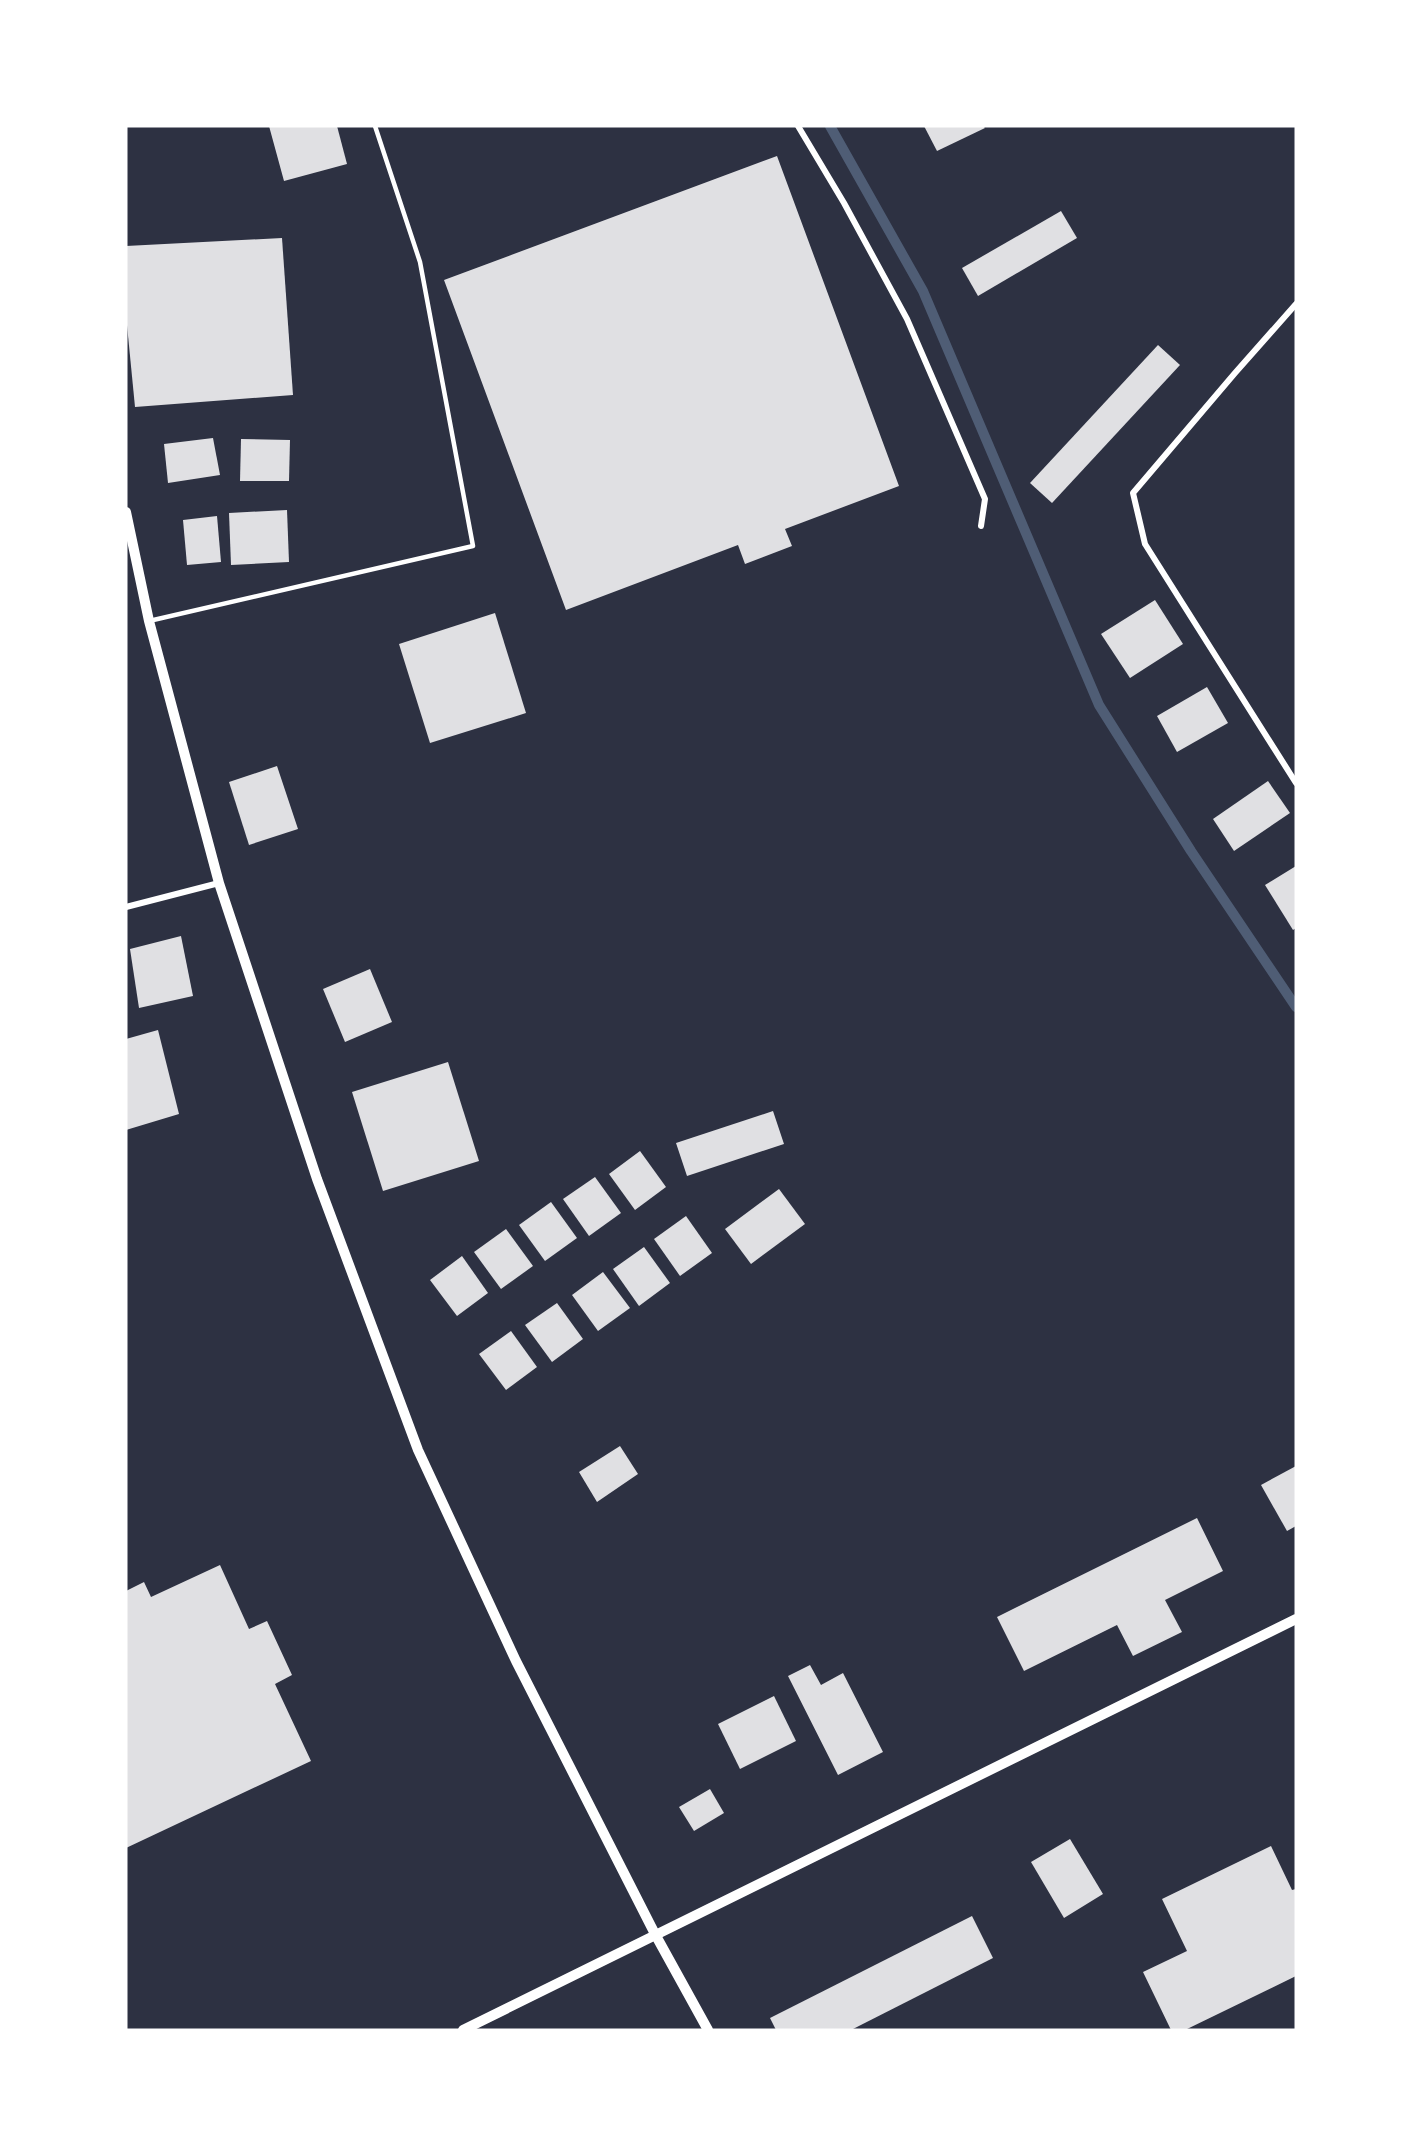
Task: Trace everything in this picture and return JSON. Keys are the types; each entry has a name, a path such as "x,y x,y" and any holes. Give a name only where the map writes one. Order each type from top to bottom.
{"street":[{"path":"798,126 907,319 985,499 981,526"},
{"path":"1296,304 1240,366 1133,494 1145,544 1296,783"},
{"path":"126,512 149,621 219,883 317,1179 418,1450 516,1661 655,1934 708,2030"},
{"path":"126,907 219,883"},
{"path":"463,2030 1296,1619"}],"lane":[{"path":"149,621 473,546 420,262 375,126"}],"building":[{"path":"269,126 337,126 347,164 284,181"},
{"path":"924,126 983,126 985,128 937,151"},
{"path":"777,156 899,486 785,529 792,546 745,564 738,545 566,610 444,280"},
{"path":"1061,211 1077,238 978,296 962,268"},
{"path":"282,238 293,395 135,407 126,315 126,246"},
{"path":"1158,345 1180,365 1052,503 1030,483"},
{"path":"213,438 220,475 168,483 164,444"},
{"path":"241,439 290,440 289,481 240,481"},
{"path":"287,510 289,562 231,565 229,513"},
{"path":"217,516 221,562 187,565 183,520"},
{"path":"1155,600 1183,644 1130,678 1101,634"},
{"path":"495,613 526,713 430,743 399,644"},
{"path":"1207,687 1228,723 1177,752 1157,716"},
{"path":"277,766 298,829 249,845 229,782"},
{"path":"1268,781 1290,813 1234,851 1213,819"},
{"path":"1296,866 1296,928 1293,930 1265,885"},
{"path":"181,936 193,996 139,1008 130,949"},
{"path":"370,969 392,1022 345,1042 323,989"},
{"path":"158,1030 179,1114 126,1130 126,1039"},
{"path":"448,1062 479,1161 383,1191 352,1092"},
{"path":"773,1111 784,1144 687,1176 676,1143"},
{"path":"640,1151 666,1187 635,1210 609,1174"},
{"path":"595,1177 621,1213 589,1236 563,1199"},
{"path":"779,1189 805,1224 751,1264 725,1229"},
{"path":"551,1202 577,1238 545,1261 519,1225"},
{"path":"686,1216 712,1253 680,1276 654,1239"},
{"path":"506,1229 533,1266 501,1289 474,1252"},
{"path":"644,1247 670,1283 639,1306 613,1269"},
{"path":"462,1256 488,1293 457,1316 430,1280"},
{"path":"603,1272 630,1308 598,1331 572,1295"},
{"path":"557,1303 583,1339 552,1362 525,1325"},
{"path":"511,1331 537,1367 506,1390 479,1354"},
{"path":"620,1446 638,1474 597,1502 579,1472"},
{"path":"1296,1466 1296,1526 1287,1531 1261,1485"},
{"path":"1197,1518 1223,1571 1165,1600 1182,1632 1133,1656 1117,1625 1024,1671 997,1617"},
{"path":"220,1565 249,1629 267,1621 292,1675 275,1684 311,1761 126,1848 126,1591 144,1582 151,1597"},
{"path":"810,1665 821,1685 843,1673 883,1752 838,1775 788,1676"},
{"path":"774,1696 796,1741 740,1769 718,1724"},
{"path":"710,1789 724,1813 694,1831 679,1807"},
{"path":"1070,1839 1103,1894 1064,1918 1031,1862"},
{"path":"1271,1846 1292,1890 1296,1889 1296,1976 1185,2030 1171,2030 1143,1972 1187,1951 1162,1899"},
{"path":"972,1916 993,1958 851,2030 776,2030 770,2018"}],"waterway":[{"path":"830,126 923,291 1099,705 1191,851 1296,1007"}]}
